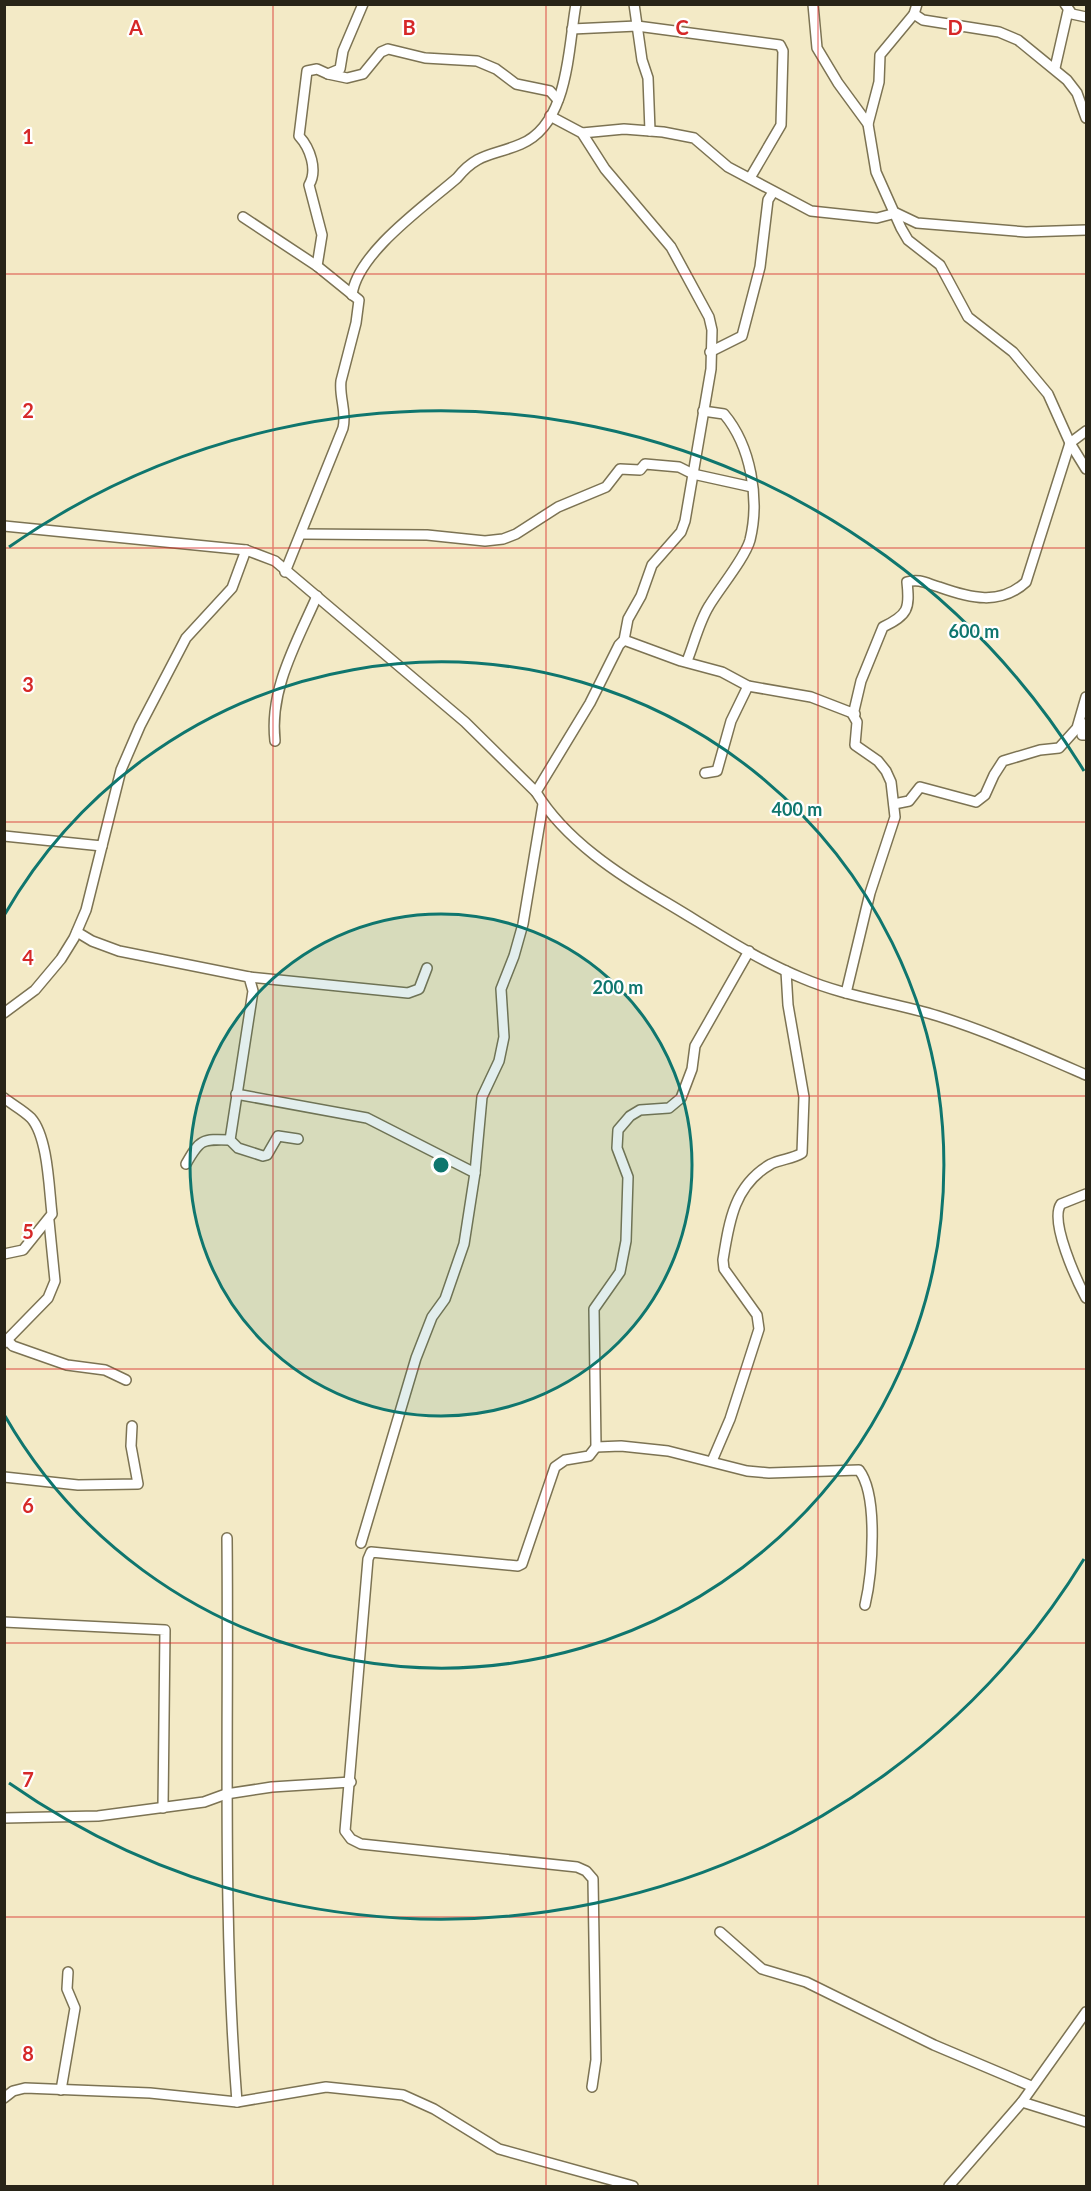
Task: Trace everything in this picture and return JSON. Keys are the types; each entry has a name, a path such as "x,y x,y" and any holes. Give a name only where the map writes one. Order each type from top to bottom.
{"street":[{"path":"328,74 340,69 343,51 363,4"},
{"path":"352,295 358,272 372,253 458,178 467,166 477,158 531,139 550,116 558,100 576,4"},
{"path":"634,4 648,78 650,131"},
{"path":"813,4 817,48 867,124 876,172 888,204 896,213 908,240 940,265 968,317 1013,352 1048,394 1070,443 1086,469"},
{"path":"867,124 879,82 880,55 914,14 917,4"},
{"path":"1055,68 1067,8 1086,17"},
{"path":"914,14 935,23 1009,36 1055,68 1077,93 1086,118"},
{"path":"572,28 637,26 780,45 783,51 782,125 750,178"},
{"path":"317,266 322,235 309,185 314,177 310,149 299,136 308,71 317,69 347,78 363,74 381,52 388,50 425,58 477,61 496,69 516,84 550,91 558,100"},
{"path":"536,792 590,703 619,645 624,640 628,619 641,596 652,565 681,532 711,369 709,317 671,247 611,176 582,133 550,116"},
{"path":"582,133 624,129 694,138 728,167 811,211 877,218 896,213 917,223 1026,231 1086,230"},
{"path":"710,352 742,336 762,257 768,200 774,192"},
{"path":"243,218 317,266 359,300 359,311 341,381 340,390 346,415 335,453 285,572"},
{"path":"687,662 707,608 750,542 752,487 747,454 739,433 724,414 703,411"},
{"path":"846,993 870,892 894,826 891,782 886,771 878,761 855,745 857,722 855,714 861,681 875,644 884,627 898,621 906,612 907,582 920,580 940,588 989,598 1009,596 1026,582 1070,443 1086,431"},
{"path":"302,534 427,535 485,541 503,539 516,534 558,507 606,486 620,470 640,470 645,464 658,463 679,467 693,474 752,487"},
{"path":"4,525 246,550 275,561 285,572 317,596 465,722 536,792 543,804 599,861 748,951 786,971 846,993 937,1016 993,1035 1086,1075"},
{"path":"4,1013 35,990 61,959 77,932 86,910 121,770 140,726 186,638 232,588 246,550"},
{"path":"275,741 276,701 282,675 317,596"},
{"path":"624,640 722,672 748,686 811,697 855,714"},
{"path":"705,773 717,771 731,721 748,686"},
{"path":"1086,697 1082,718 1082,735 1086,735"},
{"path":"894,804 909,801 920,787 976,802 985,795 1003,761 1040,750 1059,748 1077,728 1082,718"},
{"path":"361,1544 416,1358 432,1317 445,1299 464,1244 475,1173 482,1097 499,1061 504,1038 501,988 514,956 523,924 543,804"},
{"path":"4,836 102,846"},
{"path":"77,932 92,941 119,951 224,970 249,977 408,993 419,989 427,968"},
{"path":"592,2087 596,2060 593,1879 586,1870 577,1867 361,1844 351,1839 345,1831 369,1554 371,1552 518,1566 522,1564 555,1467 565,1460 589,1456 596,1447 594,1309 620,1272 626,1242 628,1177 617,1148 618,1130 630,1116 640,1110 669,1108 681,1098 692,1069 695,1046 748,951"},
{"path":"712,1461 730,1419 759,1329 757,1315 724,1269 723,1260 734,1205 744,1189 773,1163 802,1153 804,1097 788,1005 786,971"},
{"path":"231,1140 236,1094 254,991 249,977"},
{"path":"236,1094 367,1118 475,1173"},
{"path":"4,1098 31,1118 36,1126 46,1166 52,1214 49,1221 23,1250 4,1254"},
{"path":"186,1164 200,1142 206,1139 231,1140 238,1148 263,1156 267,1155 278,1136 298,1139"},
{"path":"1086,1194 1061,1204 1058,1213 1066,1252 1086,1298"},
{"path":"49,1221 55,1281 48,1298 6,1342 67,1365 105,1370 126,1380"},
{"path":"4,1477 78,1485 138,1484 131,1446 132,1426"},
{"path":"596,1447 638,1447 712,1461 747,1471 769,1473 859,1470 864,1481 872,1532 872,1579 865,1605"},
{"path":"226,1538 229,2008 237,2102"},
{"path":"4,1622 165,1630 163,1808"},
{"path":"4,1818 98,1816 204,1802 226,1794 272,1787 351,1782"},
{"path":"720,1932 762,1969 806,1982 934,2045 1031,2086"},
{"path":"61,2090 75,2008 67,1989 68,1972"},
{"path":"949,2187 1022,2102 1031,2086 1086,2012"},
{"path":"4,2098 18,2089 150,2093 237,2102 326,2087 403,2095 434,2109 499,2149 633,2187"},
{"path":"1022,2102 1086,2122"}]}
